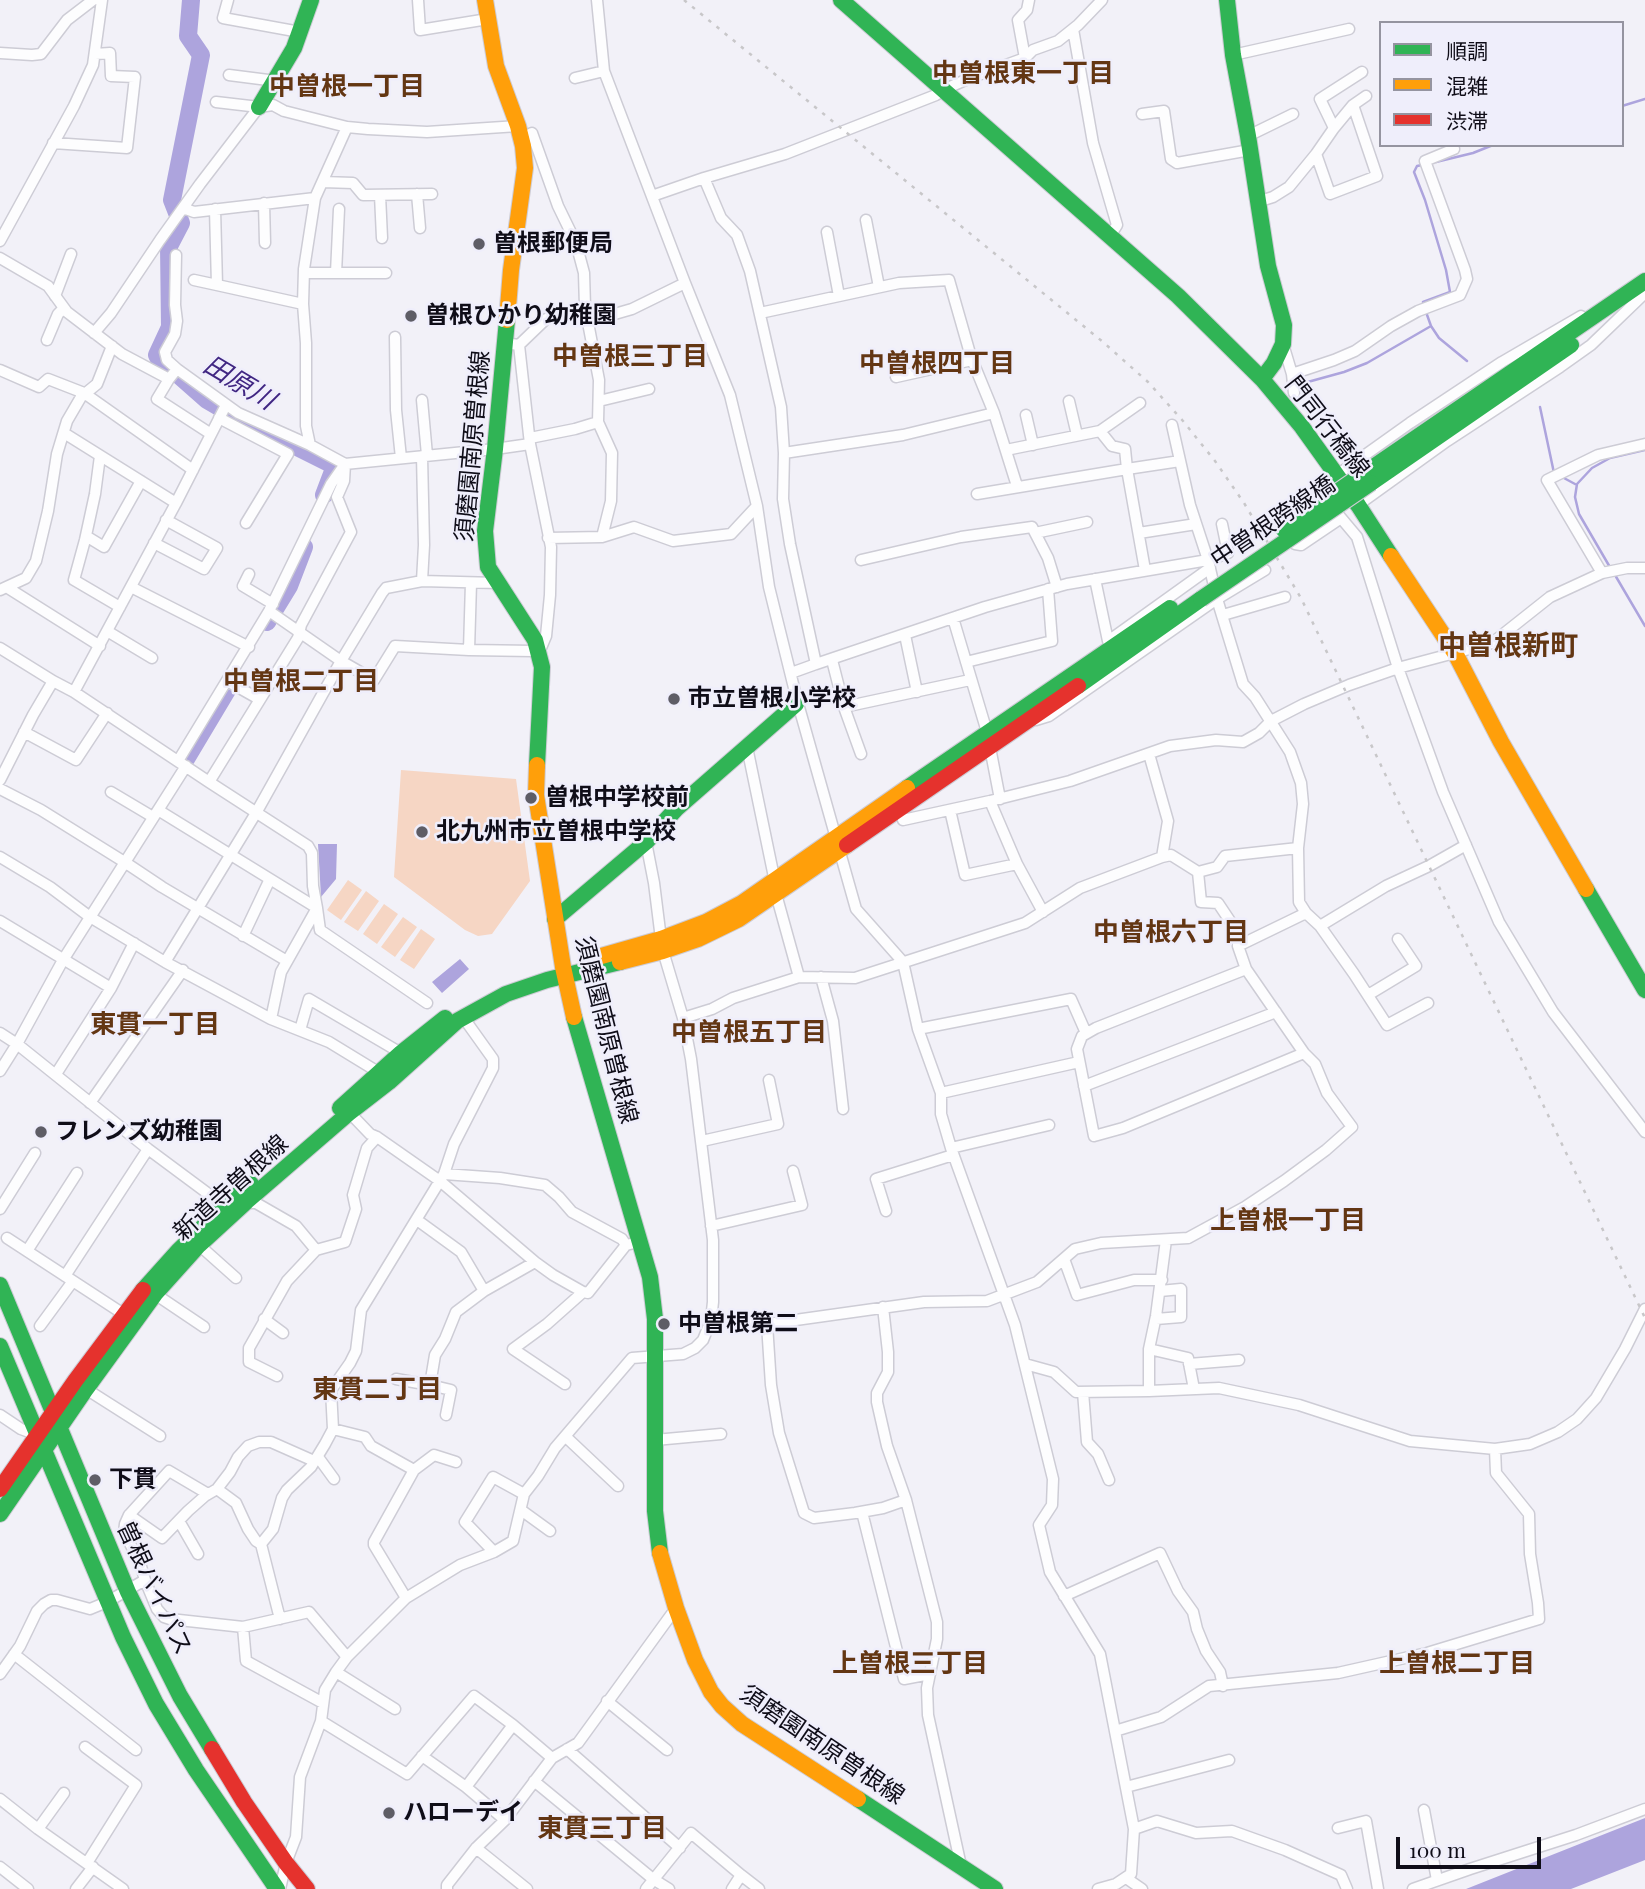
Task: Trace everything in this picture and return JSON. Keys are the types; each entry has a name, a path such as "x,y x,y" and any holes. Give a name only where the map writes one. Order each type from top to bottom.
{"main road":[{"path":"259,107 294,48 311,0"},
{"name":"須磨園南原曽根線","path":"485,0 496,66 519,132 525,167 511,270 511,344 485,531 488,568 535,640 542,667 536,795 564,971 578,1035 633,1243 651,1287 655,1318 655,1511 662,1559 695,1660 716,1699 732,1716 995,1889"},
{"name":"門司行橋線","path":"841,0 1178,296 1262,379 1302,427 1359,505 1455,653 1501,742 1645,990"},
{"path":"1227,0 1233,55 1268,266 1284,326 1283,344 1262,379"},
{"name":"中曽根跨線橋","path":"564,971 662,945 776,888 837,843 1204,596 1367,478 1644,288"},
{"path":"555,919 646,842 676,809 796,705 797,700"},
{"name":"新道寺曽根線","path":"0,1514 44,1451 75,1381 178,1251 384,1077 463,1017 506,994 564,971"},
{"name":"新道寺曽根線","path":"384,1077 401,1053 458,1009 502,985 564,971"},
{"name":"新道寺曽根線","path":"0,1489 37,1435 56,1422 86,1389 155,1294 236,1204"},
{"name":"曽根バイパス","path":"0,1285 128,1592 180,1696 244,1802 307,1889"},
{"name":"曽根バイパス","path":"0,1346 122,1637 156,1704 196,1770 278,1889"}],"street":[{"path":"0,53 41,54 67,20 93,0"},
{"path":"0,240 93,65 103,0"},
{"path":"228,0 223,18 300,32"},
{"path":"418,0 420,30 488,19"},
{"path":"597,0 604,71 730,395 757,506 769,587 797,700 856,909 903,962 918,1029 941,1093 941,1114 952,1152 1014,1325 1025,1364 1053,1479 1052,1505 1039,1525 1050,1572 1100,1654 1134,1829 1131,1874 1116,1884 1098,1889"},
{"path":"1025,58 1018,20 1027,9 1029,0"},
{"path":"652,196 785,154 1025,58 1033,50 1058,41 1073,29 1089,5 1102,0"},
{"path":"1073,29 1093,143 1117,225 1110,236"},
{"path":"1233,55 1349,29"},
{"path":"53,144 127,148 135,77 111,76 110,53 95,54"},
{"path":"575,78 604,71"},
{"path":"1334,128 1320,99 1362,72"},
{"path":"229,75 275,81"},
{"path":"1257,202 1273,197 1289,187 1353,105 1366,96"},
{"path":"216,102 259,107 273,105 284,111 347,127 532,134 558,206 576,243 583,273 587,322 599,380 598,422 612,453 611,501 602,537"},
{"path":"1316,154 1330,194 1377,176 1353,105"},
{"path":"94,333 259,107"},
{"path":"1142,114 1164,111 1171,159 1177,163 1249,143 1293,114"},
{"path":"310,445 306,426 304,273 315,198 347,127"},
{"path":"1292,374 1354,351 1418,311 1460,295 1467,279 1427,166 1454,149"},
{"path":"704,178 721,218 737,235 750,271 760,313 781,407 783,499 790,544 816,664"},
{"path":"323,182 353,183 363,195 432,194"},
{"path":"417,194 420,228"},
{"path":"380,195 382,238"},
{"path":"183,208 194,212 315,198"},
{"path":"264,203 265,243"},
{"path":"215,209 217,285"},
{"path":"337,273 339,209"},
{"path":"866,220 879,288"},
{"path":"827,232 839,296"},
{"path":"55,296 71,254"},
{"path":"176,255 177,321 175,334 165,352 167,360 238,413 345,464 495,449 598,422"},
{"path":"0,258 48,286 64,308 122,354 169,379"},
{"path":"304,273 386,273"},
{"path":"760,313 899,283 949,280 972,360 995,412 1017,486"},
{"path":"194,281 303,304"},
{"path":"587,322 632,309 685,283"},
{"path":"1337,475 1502,362 1644,288"},
{"path":"1359,505 1447,441 1591,345 1644,288"},
{"path":"249,574 243,586 299,633 374,680 395,646 538,654 546,636 551,547 511,344 546,319 585,307"},
{"path":"47,340 58,314 64,308"},
{"path":"395,337 396,410 401,458"},
{"path":"1283,344 1292,374 1294,393"},
{"path":"4,589 26,578 36,561 48,511 57,454 67,421 84,393 97,384 112,346"},
{"path":"896,377 972,360"},
{"path":"177,369 158,399 211,434"},
{"path":"0,370 38,387 48,379 84,393 193,470"},
{"path":"599,401 649,389"},
{"path":"422,400 422,581"},
{"path":"1069,401 1077,435"},
{"path":"1006,450 1100,431 1140,403"},
{"path":"74,692 226,405"},
{"path":"784,453 903,435 995,412"},
{"path":"1026,415 1033,445"},
{"path":"219,418 288,454"},
{"path":"1172,425 1196,524 1209,564 1204,596"},
{"path":"1100,431 1112,446 1125,449 1145,570"},
{"path":"64,433 176,503"},
{"path":"246,523 295,439"},
{"path":"1604,573 1547,480 1598,455 1645,444"},
{"path":"100,456 95,494 74,580 120,607"},
{"path":"977,494 1180,461"},
{"path":"0,1071 64,960 155,814 271,608 331,484 345,464"},
{"path":"209,782 298,638 301,625 351,532 337,497 344,481 345,464"},
{"path":"86,536 104,547 141,481"},
{"path":"1341,518 1301,545 1295,544 1282,524 1284,519 1322,496 1341,518 1357,537 1398,668 1443,792 1499,922 1553,1012 1645,1132"},
{"path":"548,538 602,537 634,527 673,541 731,534 757,506"},
{"path":"154,543 204,569 217,548 166,520"},
{"path":"1035,533 1087,522"},
{"path":"1139,533 1196,524"},
{"path":"1025,715 1065,670 1108,641 1209,564 1228,553 1222,524"},
{"path":"861,560 961,537 1032,527 1048,558 1053,588 1052,641 966,662"},
{"path":"792,673 985,607 1053,588 1145,570 1209,564"},
{"path":"903,820 1070,781 1170,746 1208,740 1243,743 1271,722 1304,704 1349,685 1398,668 1492,643 1550,597 1604,573 1645,568"},
{"path":"1204,596 1265,570"},
{"path":"1095,579 1108,641"},
{"path":"165,962 256,813 341,661 386,588 422,581 497,583"},
{"path":"469,650 471,583"},
{"path":"131,587 248,647"},
{"path":"4,589 100,646"},
{"path":"1204,596 1223,615 1243,684 1290,752 1301,783 1303,804 1298,848 1299,902 1320,926 1387,1025 1428,1003"},
{"path":"1223,615 1284,597"},
{"path":"953,618 988,740 995,800 1017,864 1043,912"},
{"path":"107,631 152,659"},
{"path":"905,635 917,692"},
{"path":"0,648 107,713 308,846 312,852 313,886 320,930 427,1003"},
{"path":"832,660 844,707 861,754"},
{"path":"844,707 970,680"},
{"path":"0,780 53,681"},
{"path":"228,681 259,699"},
{"path":"24,732 76,760 107,713"},
{"path":"747,747 776,888 799,977"},
{"path":"1149,754 1168,821 1161,857"},
{"path":"0,789 41,810 197,909 287,961"},
{"path":"111,792 230,855 317,908"},
{"path":"950,810 965,875 1017,864"},
{"path":"278,1889 296,1837 300,1777 321,1721 325,1690 335,1672 406,1598 460,1565 494,1552 513,1541 524,1493 555,1448 632,1358 690,1352 703,1340 711,1320 711,1226 691,1059 683,1018 662,945 646,842"},
{"path":"1320,926 1386,886 1466,845"},
{"path":"683,1018 712,1009 733,998 799,977 855,978 1024,923 1080,888 1161,857 1171,855 1198,872 1217,867 1225,856 1298,848"},
{"path":"0,857 50,887 90,917 165,962 271,1019 329,1042 384,1077"},
{"path":"711,1320 767,1324 924,1301 987,1301 1037,1282 1075,1249 1101,1243 1188,1238 1245,1207 1326,1150 1352,1127 1327,1093 1315,1064 1304,1053 1246,969 1238,946 1238,933 1219,903 1201,902 1198,872"},
{"path":"243,936 270,880"},
{"path":"271,1019 281,972 317,908"},
{"path":"1238,946 1306,913"},
{"path":"0,921 111,988"},
{"path":"1368,995 1416,966 1398,939"},
{"path":"57,1074 111,988 134,943"},
{"path":"1246,969 1096,1028 1082,1036 1077,1049 1094,1136 1123,1128 1304,1053"},
{"path":"90,1103 183,970"},
{"path":"821,977 833,1021 843,1110"},
{"path":"300,1030 309,999 401,1053"},
{"path":"918,1029 1071,999 1086,1033"},
{"path":"1084,1086 1276,1012"},
{"path":"261,1544 273,1529 282,1498 311,1467 332,1429 331,1390 356,1351 361,1310 442,1177 454,1144 493,1068 493,1059 463,1017"},
{"path":"0,1033 57,1074 148,1149 218,1200 236,1204 256,1203 296,1226 316,1250"},
{"path":"941,1093 1079,1062"},
{"path":"702,1141 778,1124 769,1080"},
{"path":"346,1109 370,1134 442,1177 535,1262 583,1292 588,1293 633,1243 572,1212 559,1196 545,1185 500,1178 442,1177"},
{"path":"886,1211 876,1179 952,1152 1049,1125"},
{"path":"277,1376 249,1362 249,1348 286,1281 316,1250 345,1242 356,1209 353,1195 367,1148 377,1137"},
{"path":"40,1326 148,1149"},
{"path":"0,1209 35,1153"},
{"path":"711,1226 802,1205 793,1171"},
{"path":"27,1251 77,1173"},
{"path":"417,1220 461,1252 484,1291"},
{"path":"7,1238 125,1315"},
{"path":"1149,1391 1149,1349 1156,1320 1166,1240"},
{"path":"199,1245 236,1278"},
{"path":"1064,1259 1077,1295 1134,1280 1181,1289 1181,1317 1156,1320"},
{"path":"430,1385 435,1355 456,1312 484,1291 535,1262"},
{"path":"565,1384 513,1349 583,1292"},
{"path":"155,1294 204,1327"},
{"path":"883,1307 888,1373 877,1393 877,1402 887,1446 906,1500 937,1622 937,1639 927,1688 928,1715 961,1866"},
{"path":"1025,1364 1054,1371 1076,1392 1219,1388 1298,1405 1410,1441 1496,1449 1530,1444 1558,1432 1577,1419 1596,1398 1626,1349 1645,1308"},
{"path":"264,1319 284,1333"},
{"path":"767,1324 771,1385 779,1433 804,1513 814,1518 862,1512 906,1500"},
{"path":"1149,1349 1188,1358 1194,1389"},
{"path":"1189,1364 1239,1360"},
{"path":"396,1379 451,1390 446,1415"},
{"path":"86,1389 160,1436"},
{"path":"1083,1392 1087,1442 1098,1454 1109,1480"},
{"path":"0,1415 21,1429 37,1435"},
{"path":"332,1429 365,1437 371,1447 414,1470"},
{"path":"655,1440 721,1434"},
{"path":"566,1437 618,1486"},
{"path":"129,1515 162,1538 212,1492 248,1446 258,1442 271,1442 316,1459 334,1479"},
{"path":"1115,1731 1161,1717 1209,1686 1338,1673 1427,1653 1539,1619 1530,1554 1530,1514 1496,1474 1496,1449"},
{"path":"406,1598 374,1542 414,1470 434,1455 456,1462"},
{"path":"280,1619 261,1544 248,1529 236,1503 169,1471 129,1515 124,1532 164,1617 243,1627 280,1619 309,1612 347,1657"},
{"path":"494,1552 465,1522 493,1477 524,1493"},
{"path":"522,1510 550,1531"},
{"path":"862,1512 904,1679 930,1674"},
{"path":"179,1521 198,1554"},
{"path":"1064,1596 1160,1553 1178,1591 1193,1612 1201,1640 1220,1672 1223,1686"},
{"path":"0,1674 20,1646 37,1611 44,1604 57,1600 90,1609 128,1592 145,1580"},
{"path":"447,1889 447,1885 476,1848 505,1820 552,1758 578,1743 676,1608"},
{"path":"243,1627 246,1661 323,1703"},
{"path":"14,1654 136,1750"},
{"path":"335,1672 395,1709"},
{"path":"321,1721 407,1774 474,1696 552,1758"},
{"path":"607,1702 667,1750"},
{"path":"466,1787 513,1725"},
{"path":"76,1889 136,1784 85,1747"},
{"path":"567,1749 680,1848"},
{"path":"422,1756 466,1787 505,1820"},
{"path":"1126,1787 1229,1760"},
{"path":"534,1781 650,1884 669,1889"},
{"path":"38,1829 64,1793"},
{"path":"0,1799 123,1889"},
{"path":"1413,1889 1645,1809"},
{"path":"1424,1810 1437,1880"},
{"path":"1134,1829 1157,1821 1196,1833 1233,1831 1341,1875 1347,1889"},
{"path":"1338,1828 1366,1821 1378,1889"},
{"path":"650,1884 691,1833 759,1889"},
{"path":"476,1848 527,1889"},
{"path":"0,1867 28,1889"},
{"path":"732,1889 741,1875"},
{"path":"1126,1878 1142,1889"}],"shaded area":[{"path":"401,770 516,779 530,881 492,934 478,936 465,930 394,877"},
{"path":"318,844 337,844 336,879 321,897"},
{"path":"348,880 362,890 341,920 327,910"},
{"path":"366,891 379,901 358,931 344,922"},
{"path":"384,904 398,914 377,944 363,934"},
{"path":"403,917 417,927 395,957 381,947"},
{"path":"421,929 435,939 414,969 400,960"},
{"path":"460,959 469,969 442,993 432,982"},
{"path":"1645,1818 1645,1860 1571,1889 1466,1889"}],"waterway":[{"name":"田原川","path":"191,0 188,36 201,55 172,200 181,223 169,246 170,327 157,355 161,363 207,400 335,466 324,495"},
{"path":"1624,105 1645,99"},
{"path":"1436,162 1488,147"},
{"path":"1422,165 1417,166 1414,172 1425,200 1450,292 1423,302 1424,306"},
{"path":"1426,312 1439,338 1467,361"},
{"path":"1304,383 1367,363 1431,326"},
{"path":"1540,407 1554,473"},
{"path":"1611,569 1579,514 1575,497 1577,484 1592,468 1610,458 1645,450"},
{"path":"1562,477 1575,484"},
{"name":"田原川","path":"267,622 289,586 304,547"},
{"path":"1615,575 1645,626"},
{"name":"田原川","path":"186,759 232,682"}],"railway":[{"path":"684,0 1103,342 1148,382 1215,461 1244,503 1301,598 1645,1318"}],"traffic: fast":[{"path":"259,107 294,48 311,0"},
{"path":"841,0 1178,296 1262,379 1302,427 1391,556"},
{"path":"1227,0 1233,55 1268,266 1284,325 1283,344 1262,379"},
{"path":"1363,474 1645,281"},
{"path":"507,320 485,531 488,567 535,640 542,667 537,765"},
{"path":"1371,483 1571,345"},
{"path":"1283,529 1363,474"},
{"path":"1201,599 1371,483"},
{"path":"1078,686 1201,599"},
{"path":"907,788 1170,608"},
{"path":"555,919 646,842 676,809 796,704 797,700"},
{"path":"1586,889 1645,990"},
{"path":"0,1514 155,1294 199,1245 247,1201 457,1021 506,994 547,980 620,962"},
{"path":"574,1017 650,1277 655,1319 655,1511 660,1553"},
{"path":"340,1108 445,1018"},
{"path":"143,1290 178,1251 251,1184"},
{"path":"0,1285 128,1592 180,1696 212,1749"},
{"path":"0,1346 123,1637 156,1704 196,1770 277,1889"},
{"path":"858,1799 995,1889"}],"traffic: slow":[{"path":"485,0 496,66 518,126 525,168 507,320"},
{"path":"1391,556 1455,653 1501,742 1586,889"},
{"path":"537,765 536,795 563,967 574,1017"},
{"path":"591,959 661,939 706,922 742,903 907,788"},
{"path":"620,962 698,939 739,919 847,845"},
{"path":"660,1553 695,1660 711,1692 722,1706 742,1724 858,1799"}],"traffic: jam":[{"path":"847,845 1078,686"},
{"path":"0,1489 75,1381 143,1290"},
{"path":"212,1749 244,1802 307,1889"}],"place":[{"name":"曽根郵便局","path":"479,244"},
{"name":"曽根ひかり幼稚園","path":"411,316"},
{"name":"市立曽根小学校","path":"674,699"},
{"name":"曽根中学校前","path":"531,798"},
{"name":"北九州市立曽根中学校","path":"422,832"},
{"name":"フレンズ幼稚園","path":"41,1132"},
{"name":"中曽根第二","path":"664,1324"},
{"name":"下貫","path":"95,1480"},
{"name":"ハローデイ","path":"389,1813"}],"district":[{"name":"中曽根東一丁目","path":"1023,74"},
{"name":"中曽根一丁目","path":"347,87"},
{"name":"中曽根三丁目","path":"630,357"},
{"name":"中曽根四丁目","path":"937,364"},
{"name":"中曽根新町","path":"1508,646"},
{"name":"中曽根二丁目","path":"301,682"},
{"name":"中曽根六丁目","path":"1171,933"},
{"name":"東貫一丁目","path":"155,1025"},
{"name":"中曽根五丁目","path":"749,1033"},
{"name":"上曽根一丁目","path":"1288,1221"},
{"name":"東貫二丁目","path":"377,1390"},
{"name":"上曽根三丁目","path":"910,1664"},
{"name":"上曽根二丁目","path":"1457,1664"},
{"name":"東貫三丁目","path":"602,1829"}]}
